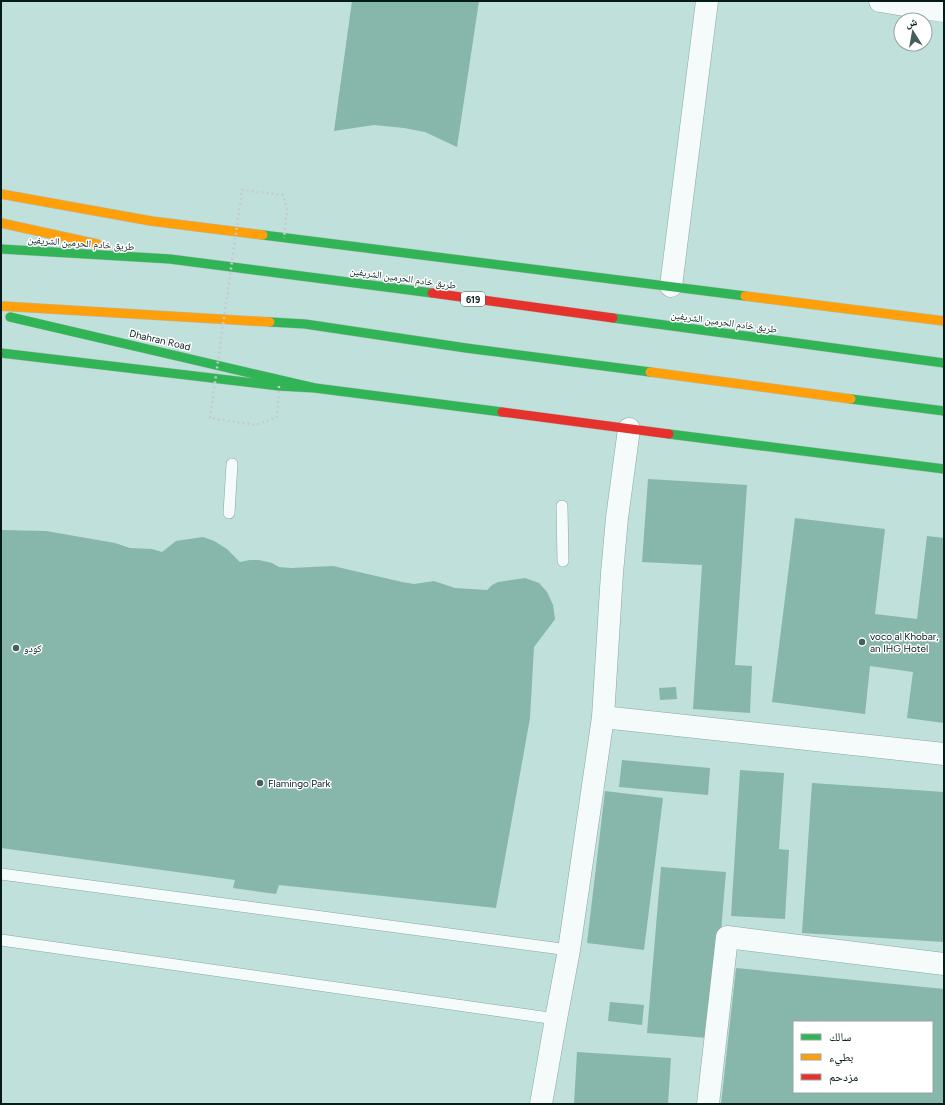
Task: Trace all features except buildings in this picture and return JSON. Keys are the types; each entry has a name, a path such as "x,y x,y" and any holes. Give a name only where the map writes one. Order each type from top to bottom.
{"main road":[{"path":"1,194 151,220 284,238 944,320"},
{"path":"1,223 170,259"},
{"path":"32,239 170,259"},
{"name":"طريق خادم الحرمين الشريفين","path":"1,249 170,259 944,363"},
{"path":"1,306 305,324 466,348 944,411"},
{"name":"Dhahran Road","path":"1,315 314,388"},
{"path":"1,353 279,386 314,388 944,469"}],"street":[{"path":"671,286 707,1"},
{"path":"880,1 904,3 944,11"},
{"path":"541,1104 570,950 603,717 612,573 617,518 629,429"},
{"path":"603,717 944,754"},
{"path":"708,1104 727,937 944,964"}],"lane":[{"path":"229,513 232,464"},
{"path":"562,506 563,561"},
{"path":"1,874 570,950"},
{"path":"1,940 556,1019"}],"path":[{"path":"279,386 277,417 255,425 210,418 242,190 283,195 287,209 284,238"}],"traffic: fast":[{"path":"263,235 745,296"},
{"path":"1,249 170,259 432,293"},
{"path":"10,317 315,388"},
{"path":"613,318 944,363"},
{"path":"270,322 305,324 466,348 650,372"},
{"path":"1,353 279,386 315,388 502,412"},
{"path":"851,399 944,411"},
{"path":"669,434 944,469"}],"traffic: slow":[{"path":"1,194 151,221 263,235"},
{"path":"1,223 97,244"},
{"path":"745,296 944,321"},
{"path":"1,306 270,322"},
{"path":"650,372 851,399"}],"traffic: jam":[{"path":"432,293 613,318"},
{"path":"502,412 669,434"}],"place":[{"name":"voco al Khobar, an IHG Hotel","path":"862,642"},
{"name":"كودو","path":"16,648"},
{"name":"Flamingo Park","path":"260,783"}]}
